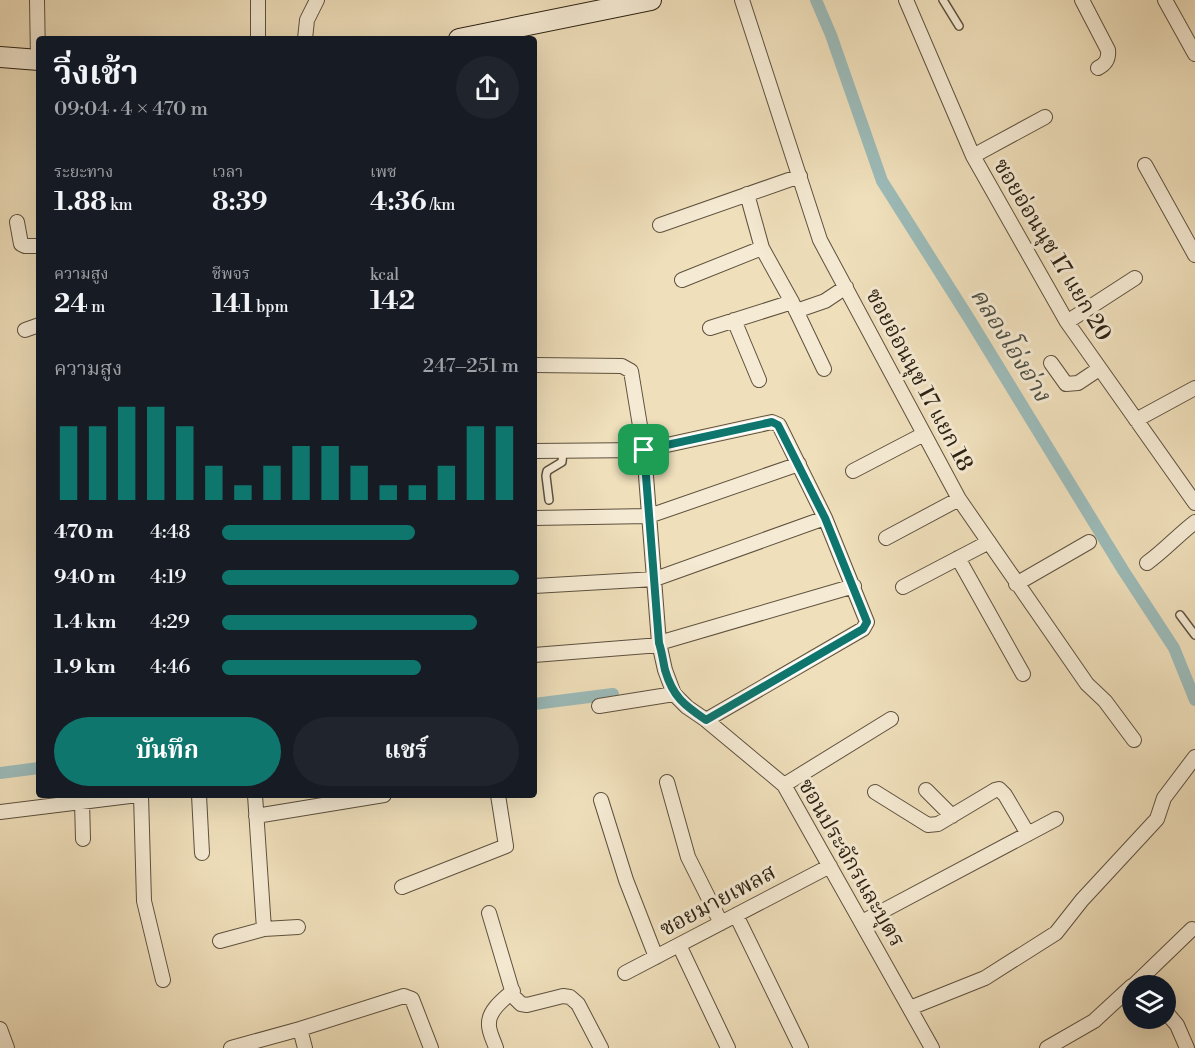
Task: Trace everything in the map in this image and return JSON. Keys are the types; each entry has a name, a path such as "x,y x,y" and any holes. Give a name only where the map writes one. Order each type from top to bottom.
{"street":[{"path":"37,0 38,36"},
{"path":"258,0 258,36"},
{"path":"305,36 308,20 317,0"},
{"path":"473,36 618,4 651,0"},
{"name":"ซอยอ่อนนุช 17 แยก 18","path":"742,0 820,240 959,499 1086,684 1105,701 1134,740"},
{"name":"ซอยอ่อนนุช 17 แยก 20","path":"906,0 973,156 1067,322 1195,503"},
{"path":"1082,0 1108,50 1109,56 1105,64 1098,68"},
{"path":"1165,0 1195,54"},
{"path":"0,57 36,60"},
{"path":"973,156 1045,117"},
{"path":"1145,165 1195,255"},
{"path":"660,225 800,176"},
{"path":"747,194 762,248 794,306 824,369"},
{"path":"17,222 21,243 25,246 36,246"},
{"path":"682,280 762,248"},
{"path":"1067,322 1135,278"},
{"path":"710,328 734,320 825,301 846,287"},
{"path":"734,320 759,380"},
{"path":"25,330 36,326"},
{"path":"1051,363 1066,384 1078,382 1099,369"},
{"name":"ซอนประจักรและบุตร","path":"537,365 617,366 631,371 644,450 659,644 674,694 784,785 932,1048"},
{"path":"1136,420 1195,388"},
{"path":"537,451 644,450 772,422 778,425 825,518 867,617 867,622 863,629 706,720"},
{"path":"853,471 924,434"},
{"path":"537,518 650,516 799,464"},
{"path":"886,538 959,499"},
{"path":"537,586 655,579 825,518"},
{"path":"1147,563 1162,553 1176,536 1195,522"},
{"path":"903,587 988,542"},
{"path":"1016,584 1089,542"},
{"path":"958,558 1023,674"},
{"path":"537,655 659,644 854,585"},
{"path":"599,706 674,694"},
{"path":"784,785 891,719"},
{"path":"910,1008 985,978 1056,933 1082,900 1157,819 1160,815 1160,804 1195,757"},
{"path":"667,782 688,857 721,923"},
{"path":"875,792 928,825 938,824 999,789 1028,834"},
{"path":"926,790 952,816"},
{"path":"0,812 111,798"},
{"path":"140,798 144,901 163,980"},
{"path":"199,798 202,853"},
{"path":"255,798 264,929"},
{"path":"256,816 366,798"},
{"path":"402,887 506,846 498,798"},
{"path":"601,800 626,880 656,957"},
{"path":"82,801 83,839"},
{"path":"862,922 1056,819"},
{"name":"ซอยมายเพลส","path":"625,973 830,866"},
{"path":"489,913 514,996 521,1004 527,1005 563,996 570,997 578,1004 601,1048"},
{"path":"736,915 801,1048"},
{"path":"220,941 264,929 298,927"},
{"path":"1146,975 1191,929"},
{"path":"679,945 728,1048"},
{"path":"496,1048 489,1023 493,1012 513,991"},
{"path":"231,1048 404,996 412,999 431,1048"},
{"path":"1047,1048 1094,1022 1122,997"},
{"path":"1176,1023 1187,1048"},
{"path":"0,1029 7,1048"},
{"path":"300,1029 305,1048"}],"lane":[{"path":"943,0 958,26"},
{"path":"549,500 547,471 562,462 563,451"},
{"path":"1180,615 1195,635"}],"waterway":[{"name":"คลองโอ่งอ่าง","path":"816,0 831,35 882,181 1123,570 1174,648 1195,700"},
{"path":"537,704 613,694"},
{"path":"0,773 36,768"}],"route":[{"path":"776,422 825,518 854,585 867,617 863,629 706,720 687,707 674,694 665,670 659,643 644,450 776,422"}]}
